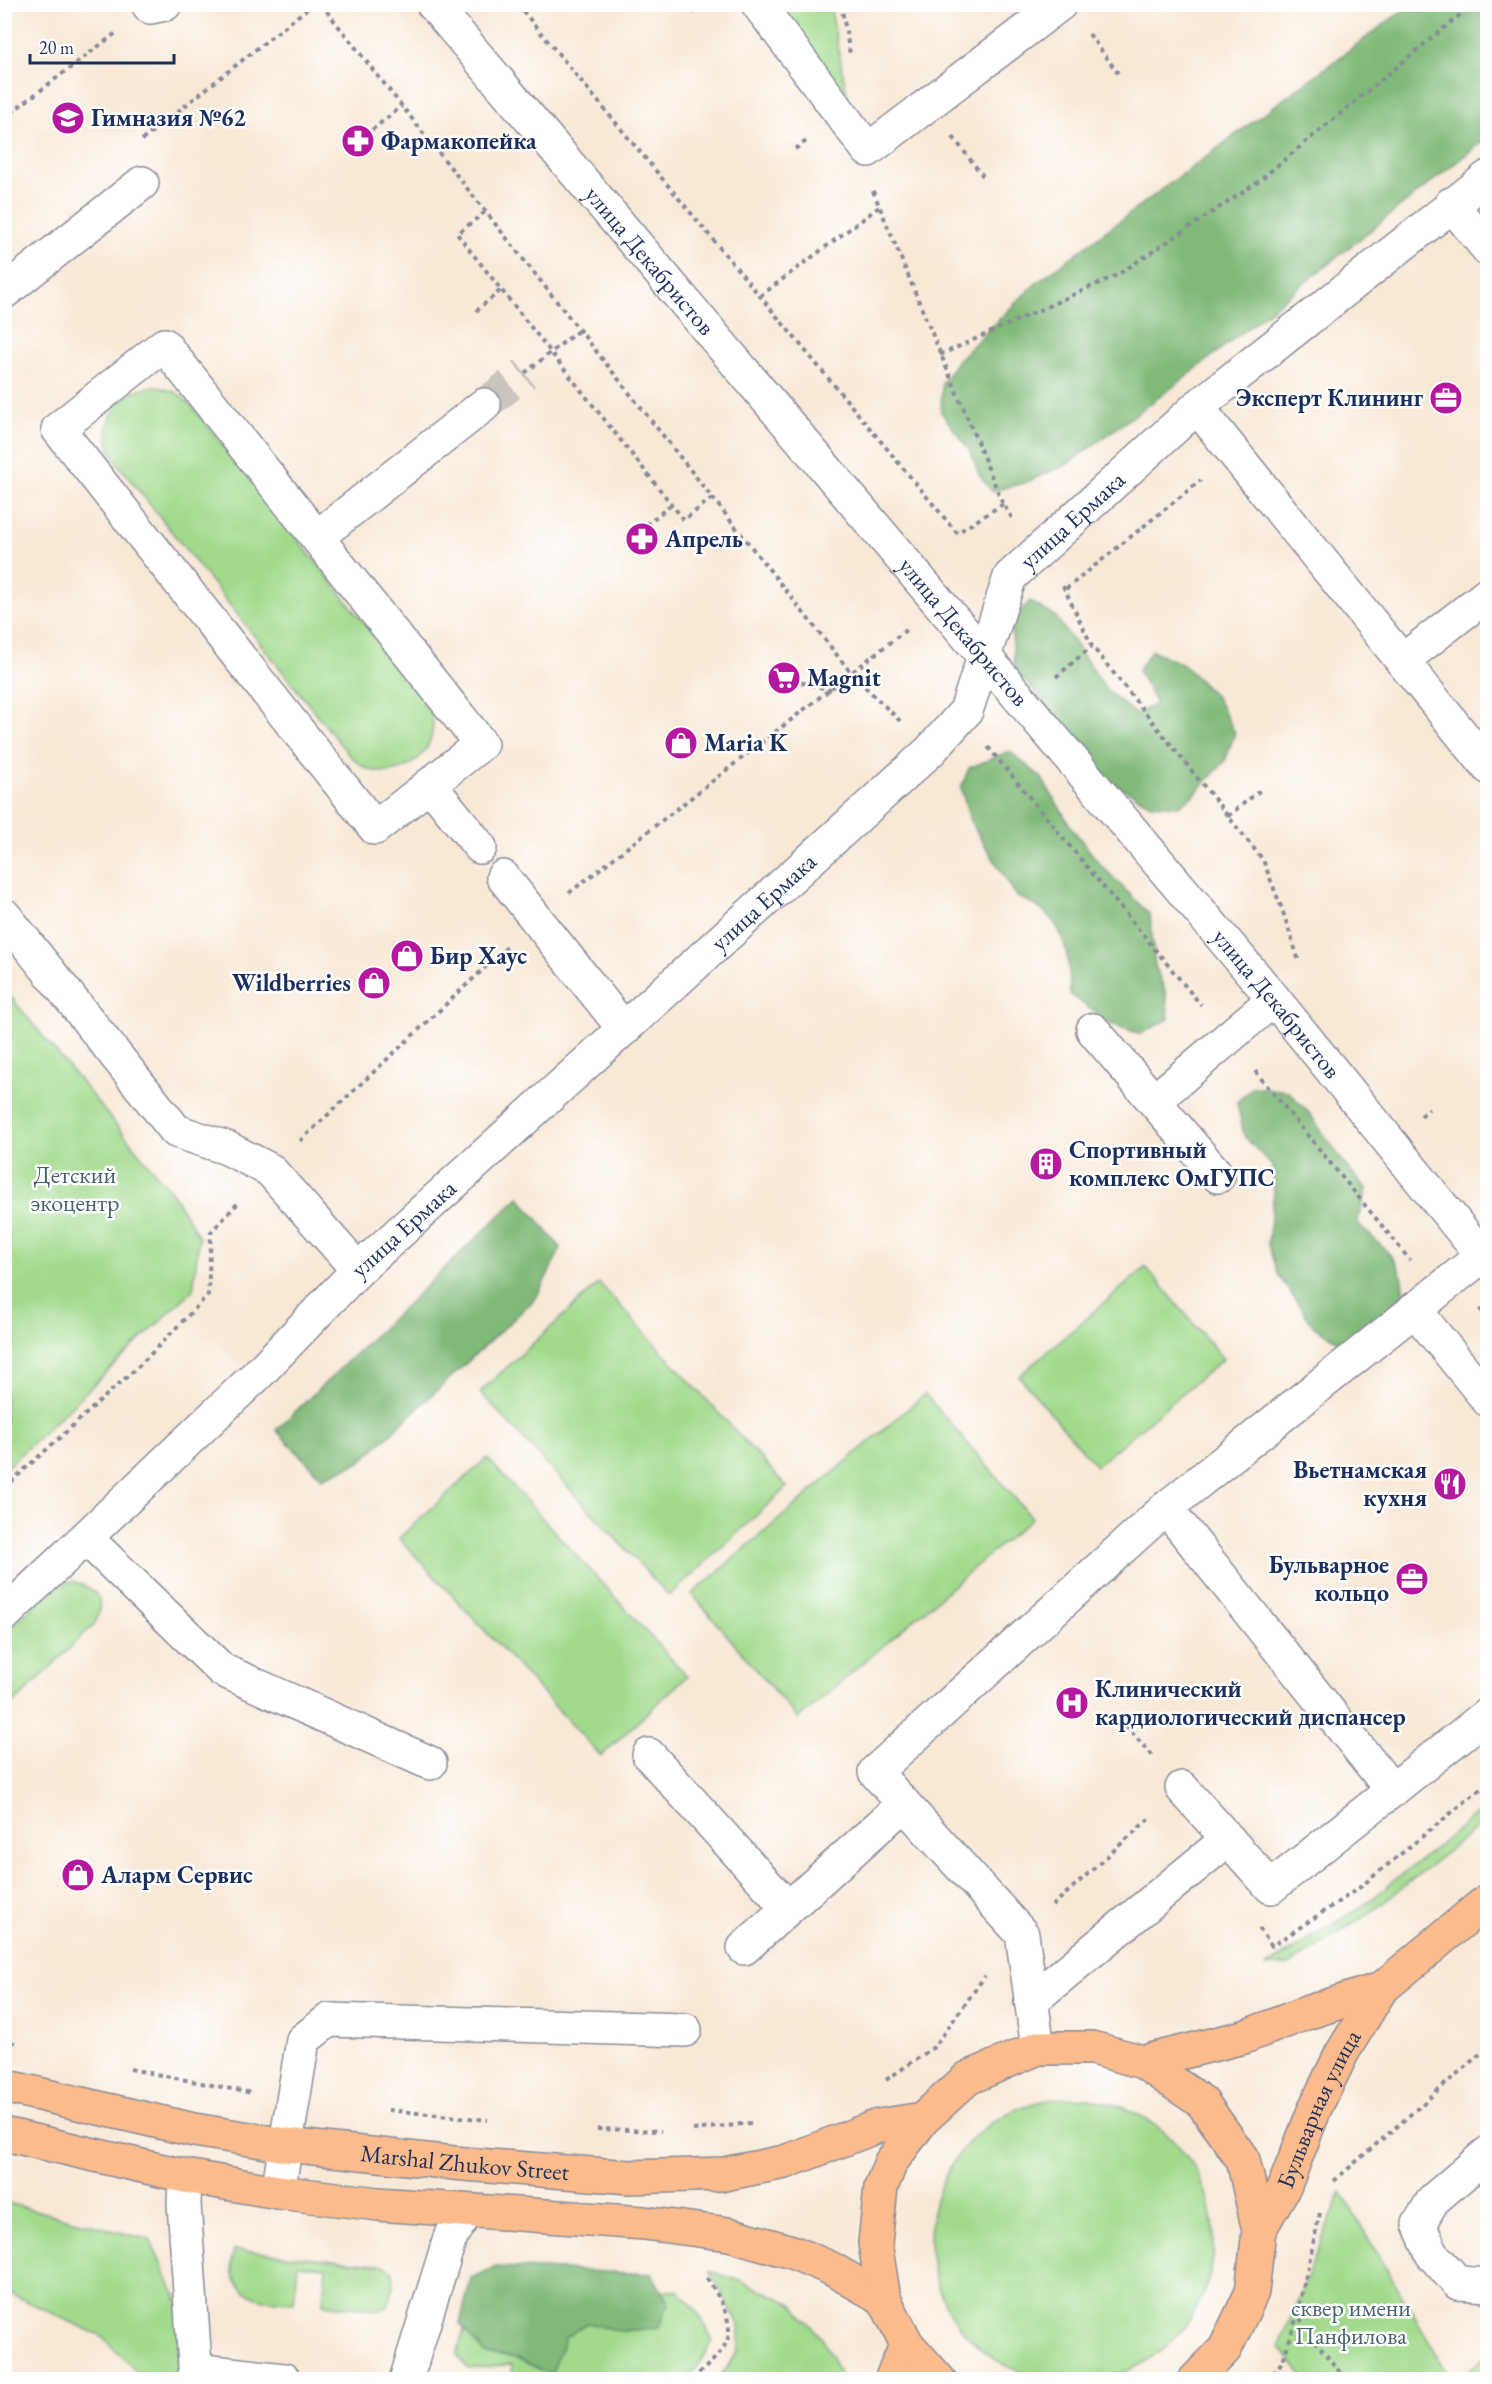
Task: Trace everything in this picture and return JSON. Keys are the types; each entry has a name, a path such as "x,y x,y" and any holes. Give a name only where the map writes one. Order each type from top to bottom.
{"main road":[{"name":"Бульварная улица","path":"1259,2230 1285,2185 1315,2108 1342,2053 1381,1989 1488,1900"},
{"name":"Бульварная улица","path":"1143,2062 1244,2037 1306,2013 1381,1989"},
{"path":"939,2379 907,2344 884,2299 874,2243 881,2187 891,2162 923,2120 968,2078 1038,2049 1092,2048 1143,2062 1202,2102 1243,2160 1259,2230 1252,2292 1225,2349 1195,2379"},
{"name":"Marshal Zhukov Street","path":"4,2086 194,2130 286,2145 464,2164 630,2177 724,2174 785,2162 878,2126 923,2120"},
{"name":"Marshal Zhukov Street","path":"4,2134 185,2176 278,2192 467,2212 644,2223 729,2234 792,2252 830,2268 884,2299"},
{"path":"891,2379 907,2344"}],"street":[{"name":"улица Декабристов","path":"433,4 1274,999 1485,1259"},
{"path":"758,4 868,150 1060,4"},
{"name":"улица Ермака","path":"4,1615 258,1374 358,1270 930,751 966,711 1010,577 1197,407 1488,177"},
{"path":"4,292 142,183"},
{"path":"1451,204 1488,249"},
{"path":"164,345 317,537 481,744 375,828 58,429 164,345"},
{"path":"317,537 484,405"},
{"path":"1197,407 1488,767"},
{"path":"1402,661 1488,594"},
{"path":"430,785 480,847"},
{"path":"503,877 624,1029"},
{"path":"4,915 177,1131 227,1148 270,1170 358,1270"},
{"path":"1154,1101 1274,999"},
{"path":"1093,1030 1218,1176"},
{"path":"1038,2049 1022,1934 875,1772 1166,1508 1414,1309 1485,1259"},
{"path":"1414,1309 1488,1400"},
{"path":"1166,1508 1392,1790"},
{"path":"86,1538 222,1670 430,1763"},
{"path":"1182,1788 1271,1887 1488,1714"},
{"path":"649,1755 788,1908"},
{"path":"744,1948 904,1804"},
{"path":"1031,2001 1228,1839"},
{"path":"278,2192 303,2040 329,2020 685,2030"},
{"path":"1488,2153 1433,2200 1419,2224 1432,2254 1458,2283 1488,2285"},
{"path":"185,2176 184,2204 196,2375 285,2379"},
{"path":"406,2379 451,2235 467,2212"}],"path":[{"path":"139,143 313,4"},
{"path":"321,4 852,674 900,721"},
{"path":"517,4 957,533 1003,504 879,207 867,171 868,150"},
{"path":"692,13 703,4"},
{"path":"940,355 1107,280 1255,184 1473,4"},
{"path":"4,118 155,5"},
{"path":"1097,44 1118,73"},
{"path":"358,141 402,106"},
{"path":"960,147 982,176"},
{"path":"760,296 879,207"},
{"path":"485,212 457,234 501,290 684,520 712,498"},
{"path":"476,311 501,290"},
{"path":"525,373 579,330"},
{"path":"1066,590 1234,454"},
{"path":"646,525 672,504"},
{"path":"4,1488 141,1364 208,1295 211,1232 270,1170 537,919 940,603"},
{"path":"1055,678 1092,646 1263,860 1301,968"},
{"path":"783,678 831,690"},
{"path":"1228,816 1263,788"},
{"path":"1119,1719 1142,1744"},
{"path":"1272,1946 1359,1888 1488,1783"},
{"path":"878,2083 934,2047 1004,1950 1182,1788"},
{"path":"4,2040 24,2045"},
{"path":"1330,2189 1335,2180 1488,2047"},
{"path":"121,2067 293,2101"},
{"path":"387,2110 493,2121"},
{"path":"683,2131 759,2122"},
{"path":"588,2129 671,2131"},
{"path":"1267,2379 1283,2361 1298,2311 1321,2207"},
{"path":"692,2379 727,2343 729,2325 720,2298 704,2273"},
{"path":"1298,2311 1303,2326 1346,2379"}],"green space":[{"path":"769,5 830,5 850,111"},
{"path":"1410,5 1487,5 1487,138 1177,384 1066,465 1024,483 992,491 979,475 971,452 941,412 942,383 958,360 1035,284"},
{"path":"159,387 177,393 190,404 423,697 430,711 433,727 424,752 415,761 391,772 377,771 364,767 349,755 117,463 108,437 108,428 114,412 119,404 132,393 142,388"},
{"path":"1030,601 1056,617 1107,690 1135,714 1156,704 1138,670 1152,650 1184,665 1216,697 1235,733 1225,761 1194,795 1179,806 1151,804 1109,781 1015,668 1011,622"},
{"path":"1009,751 1041,777 1071,827 1099,863 1150,915 1155,966 1165,991 1169,1019 1140,1034 1109,1023 1070,994 1068,962 1061,935 1055,923 1033,904 1017,897 970,821 961,788 969,768"},
{"name":"Детский экоцентр","path":"5,990 173,1194 199,1237 193,1290 5,1469"},
{"path":"1253,1087 1288,1091 1309,1113 1346,1166 1367,1190 1357,1222 1386,1251 1401,1273 1405,1308 1351,1348 1314,1327 1277,1273 1268,1244 1274,1192 1273,1167 1244,1136 1237,1102"},
{"path":"519,1197 561,1248 536,1298 360,1462 322,1478 276,1430"},
{"path":"1146,1267 1223,1359 1096,1466 1019,1376"},
{"path":"599,1283 787,1487 669,1596 480,1392"},
{"path":"925,1394 1032,1518 798,1719 692,1594"},
{"path":"487,1458 687,1676 601,1756 399,1538"},
{"path":"73,1581 93,1591 97,1596 100,1607 95,1623 5,1712 5,1633 55,1586"},
{"path":"1487,1806 1487,1820 1373,1911 1289,1965 1265,1967 1367,1903"},
{"path":"1072,2098 1100,2101 1126,2109 1151,2122 1173,2139 1190,2161 1203,2186 1211,2212 1214,2240 1211,2268 1203,2294 1190,2319 1173,2341 1151,2358 1126,2371 1100,2379 1072,2382 1044,2379 1018,2371 993,2358 971,2341 954,2319 941,2294 933,2268 930,2240 933,2212 941,2186 954,2161 971,2139 993,2122 1018,2109 1044,2101"},
{"name":"сквер имени Панфилова","path":"1341,2192 1451,2379 1305,2379 1279,2347"},
{"path":"4,2202 150,2240 183,2312 176,2379 140,2379 140,2375 101,2336 5,2291"},
{"path":"234,2250 384,2265 393,2272 394,2285 388,2307 379,2310 323,2304 326,2267 298,2265 294,2302 259,2299 242,2289 234,2278 232,2257"},
{"path":"496,2267 652,2274 669,2304 658,2328 620,2331 587,2323 565,2338 551,2375 517,2358 485,2354 460,2324 471,2278"},
{"path":"710,2271 743,2282 793,2304 824,2341 842,2379 718,2379 739,2351 739,2325"},
{"path":"476,2289 679,2291 699,2314 713,2341 695,2370 684,2379 512,2379 512,2364 468,2369 457,2354"},
{"name":"сквер имени Панфилова","path":"1487,2355 1487,2379 1459,2379"}],"tunnel":[{"path":"484,405 525,373"}],"place":[{"name":"Гимназия №62","path":"68,118"},
{"name":"Фармакопейка","path":"358,141"},
{"name":"Эксперт Клининг","path":"1446,398"},
{"name":"Апрель","path":"642,539"},
{"name":"Magnit","path":"784,678"},
{"name":"Maria K","path":"681,743"},
{"name":"Бир Хаус","path":"407,956"},
{"name":"Wildberries","path":"374,983"},
{"name":"Спортивный комплекс ОмГУПС","path":"1046,1164"},
{"name":"Вьетнамская кухня","path":"1450,1484"},
{"name":"Бульварное кольцо","path":"1412,1579"},
{"name":"Клинический кардиологический диспансер","path":"1072,1703"},
{"name":"Аларм Сервис","path":"78,1875"}]}
